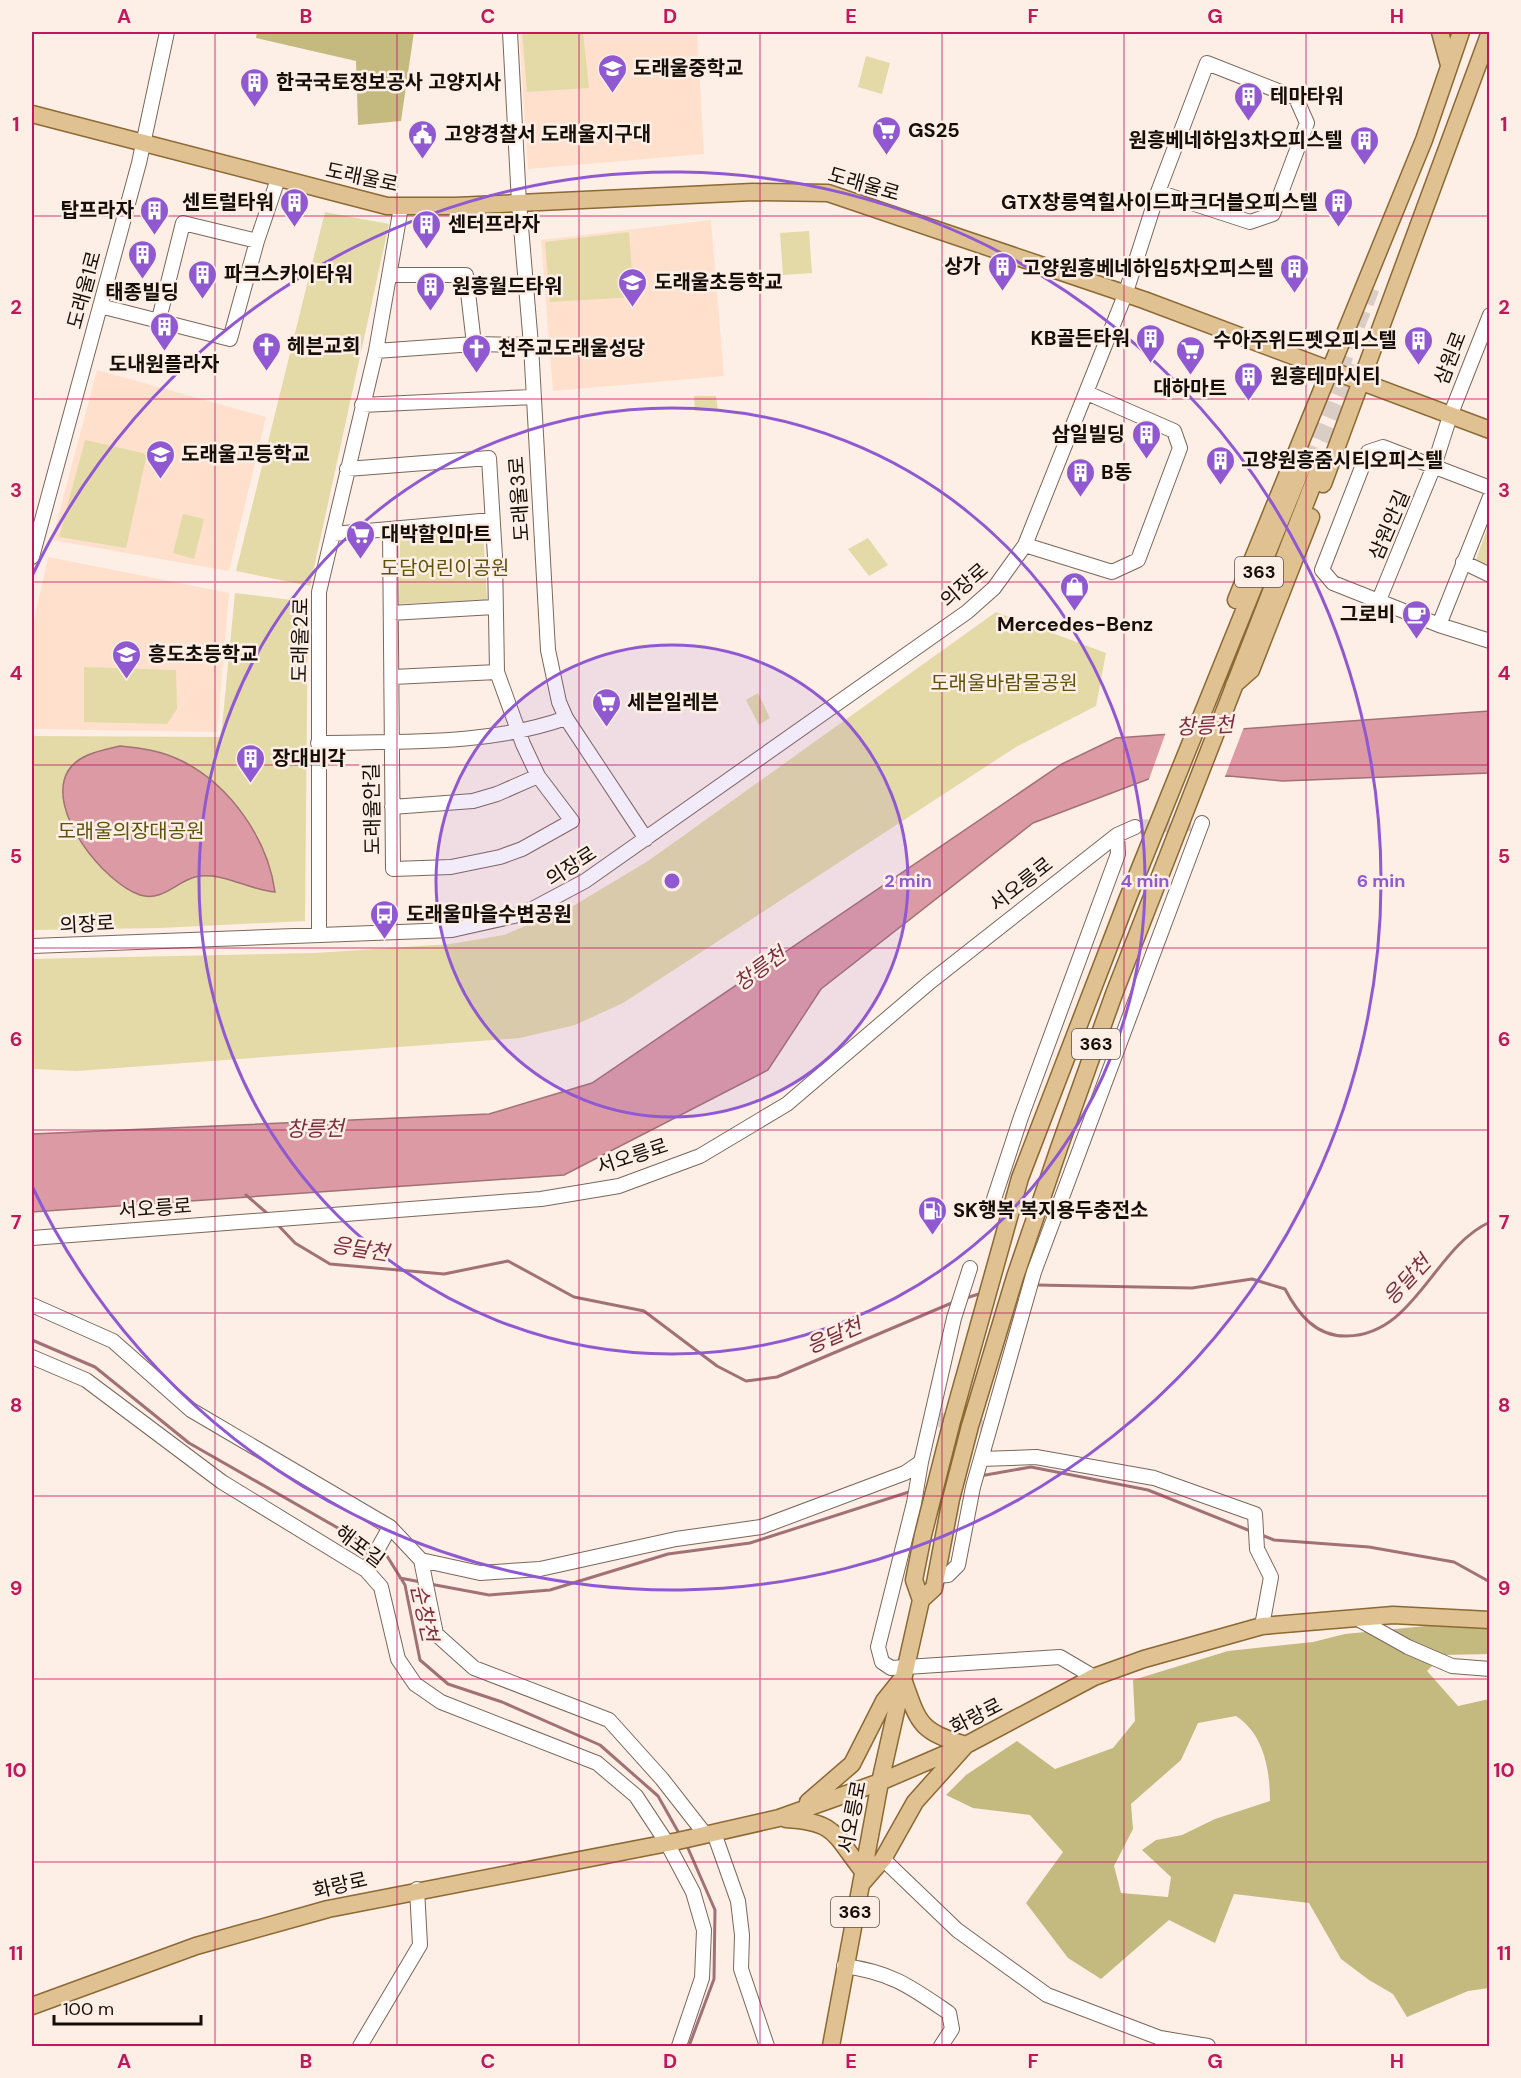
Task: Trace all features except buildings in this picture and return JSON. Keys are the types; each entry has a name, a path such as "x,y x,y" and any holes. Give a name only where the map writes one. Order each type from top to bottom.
{"main road":[{"path":"1440,32 1449,67"},
{"path":"1212,686 1214,660 1249,565 1337,371 1420,151 1461,32"},
{"path":"1233,687 1251,670 1361,382 1490,32"},
{"path":"1475,72 1490,60"},
{"name":"도래울로","path":"32,114 387,206 519,203 753,192 828,193 1337,371"},
{"name":"삼원로","path":"1337,371 1490,430"},
{"name":"363","path":"1212,686 1312,463 1233,687"},
{"name":"서오릉로","path":"921,1600 914,1580 940,1470 1020,1178 1212,686"},
{"name":"서오릉로","path":"829,2045 903,1672 921,1600 934,1588 951,1499 1015,1277 1114,994 1233,687"},
{"name":"화랑로","path":"32,2006 196,1946 328,1909 417,1889 692,1838 779,1818 880,1782 966,1745 1094,1677 1144,1659 1262,1626 1392,1615 1490,1620"},
{"path":"779,1818 806,1820 827,1826 840,1838 862,1878 882,1859 915,1802 966,1745 927,1730 919,1720 903,1672"},
{"path":"779,1818 820,1794 852,1764 884,1701 903,1672"}],"street":[{"name":"도래울1로","path":"32,557 142,143 167,32"},
{"name":"도래울3로","path":"510,32 548,650 566,718 646,839"},
{"name":"의장로","path":"32,946 452,930 502,921 541,907 566,894 967,612 994,588 1025,545 1087,393 1125,295 1158,192 1207,63 1296,98 1307,123 1273,214 1250,222 1158,192"},
{"path":"100,306 158,323 230,339 257,241 278,179"},
{"name":"도래울2로","path":"319,935 319,592 376,351 401,207"},
{"path":"158,323 183,224 257,241"},
{"path":"390,275 466,275 474,344"},
{"name":"삼원로","path":"1450,416 1490,315"},
{"path":"376,351 474,344 531,345"},
{"path":"1025,545 1112,572 1138,560 1180,448 1174,431 1087,393"},
{"path":"362,405 532,397"},
{"name":"삼원안길","path":"1379,600 1434,466 1450,416"},
{"path":"1490,488 1383,447 1368,452 1322,570 1333,583 1439,625 1490,641"},
{"name":"도래울안길","path":"347,469 489,458 495,557 494,607 498,672 518,731 538,776 572,821 522,849 451,867 393,869 390,742 393,677 390,530"},
{"path":"1439,625 1490,497"},
{"path":"333,534 492,520"},
{"path":"1463,562 1490,575"},
{"path":"392,613 494,607"},
{"path":"393,677 498,672"},
{"name":"도래울안길","path":"318,743 449,741 518,731 566,718"},
{"path":"392,807 473,801 497,794 538,776"},
{"path":"936,1576 948,1575 958,1565 986,1428 1030,1285 1202,823"},
{"name":"서오릉로","path":"32,1238 541,1199 619,1186 700,1156 787,1104 922,989 1117,835 1135,826"},
{"path":"994,1199 1021,1117 1118,854 1117,835"},
{"path":"970,1268 954,1318 935,1419 921,1462 914,1503 878,1647 882,1662 903,1672 1060,1657 1094,1677"},
{"path":"32,1305 113,1341 191,1410 387,1531 422,1563 480,1573 540,1569 676,1539 762,1527 905,1473 921,1462"},
{"name":"해포길","path":"32,1357 86,1380 222,1482 368,1566 381,1587 398,1659 415,1684 441,1702 597,1763 692,1838"},
{"path":"980,1462 1036,1457 1154,1478 1255,1514 1257,1549 1271,1577 1262,1626"},
{"path":"368,1566 387,1531"},
{"path":"422,1563 436,1634 474,1668 609,1720 662,1779 692,1838 738,1901 742,1935 741,1969 767,2046"},
{"path":"1356,1618 1408,1647 1452,1666 1490,1669"},
{"path":"679,2046 702,1978 704,1930 693,1892 692,1838"},
{"path":"882,1859 957,1930 1047,1995 1160,2038 1208,2046"},
{"path":"360,2046 420,1945 417,1889"},
{"path":"844,1966 871,1969 903,1981 949,2013 952,2029 941,2046"}],"shaded area":[{"path":"257,32 414,32 401,121 358,125 356,61 256,38"},
{"name":"도래울중학교","path":"519,32 697,32 704,154 528,169"},
{"name":"도래울초등학교","path":"711,220 724,376 553,391 541,240"},
{"name":"도래울고등학교","path":"97,370 266,417 229,571 52,540"},
{"name":"흥도초등학교","path":"48,557 229,593 217,732 32,729 32,630"},
{"path":"1456,1623 1489,1626 1489,1654 1443,1655 1427,1671 1458,1706 1489,1699 1489,1988 1468,1991 1407,2017 1393,1994 1341,1959 1309,1903 1234,1894 1215,1943 1169,1920 1101,1979 1068,1958 1026,1903 1063,1852 1030,1815 973,1808 946,1795 966,1775 1017,1741 1055,1769 1113,1748 1135,1721 1133,1680 1228,1651 1313,1642 1345,1634","holes":["1236,1716 1246,1724 1264,1754 1269,1777 1270,1801 1215,1819 1182,1835 1156,1840 1142,1850 1171,1877 1168,1897 1121,1893 1114,1866 1133,1829 1131,1804 1181,1760 1198,1723"]}],"green space":[{"path":"522,32 583,32 589,88 527,92"},
{"path":"866,56 890,63 882,94 858,87"},
{"path":"325,212 389,224 310,586 236,571"},
{"path":"809,231 812,273 783,275 780,233"},
{"path":"629,232 634,297 550,302 545,242"},
{"path":"694,396 716,396 718,411 695,411"},
{"path":"85,440 147,454 126,548 59,537"},
{"path":"183,514 204,519 194,559 173,553"},
{"path":"1489,523 1489,565 1476,560"},
{"name":"도담어린이공원","path":"483,530 487,600 399,604 400,537"},
{"path":"868,538 888,565 869,576 848,549"},
{"name":"도래울의장대공원","path":"235,593 308,602 305,921 160,928 34,930 32,736 221,737"},
{"name":"도래울바람물공원","path":"996,612 1106,653 1096,706 1016,747 623,1003 575,1025 520,1038 77,1071 32,1069 32,959 315,953 450,944 504,935 573,906 648,861"},
{"path":"84,667 176,670 177,709 167,724 84,722"},
{"path":"758,693 770,718 759,725 746,700"}],"water":[{"name":"창릉천","path":"1489,711 1489,773 1282,781 1229,776 1151,778 1033,823 821,989 768,1070 564,1175 32,1212 32,1134 489,1114 592,1083 1062,764 1116,738"},
{"path":"120,746 152,750 167,755 199,771 216,784 231,799 255,834 271,872 275,892 205,876 188,879 162,894 148,896 126,888 110,876 95,861 71,824 64,805 63,787 68,771 78,760"}],"pier":[{"path":"1244,727 1224,779 1148,782 1166,732"}],"waterway":[{"name":"응달천","path":"246,1195 268,1214"},
{"name":"응달천","path":"1036,1285 1192,1288 1252,1279 1285,1289 1302,1315 1317,1328 1326,1333 1347,1336 1370,1332 1390,1321 1407,1306 1454,1250 1471,1234 1490,1222"},
{"name":"응달천","path":"277,1224 295,1243 330,1264 444,1274 508,1261 574,1297 644,1311 717,1366 746,1381 777,1377 954,1302"},
{"name":"응달천","path":"966,1298 982,1293"},
{"name":"순창천","path":"32,1340 95,1367 189,1443 373,1548"},
{"path":"980,1476 1031,1467 1148,1490 1253,1532"},
{"path":"430,1584 489,1595 550,1590 668,1554 750,1543 912,1491"},
{"path":"1259,1534 1274,1540 1369,1547 1454,1562 1490,1582"},
{"name":"순창천","path":"381,1553 387,1556 405,1585 420,1660 448,1684 502,1702 600,1745 658,1796 680,1835"},
{"path":"400,1578 421,1582"},
{"name":"순창천","path":"687,1846 715,1910 714,1979 689,2046"}],"tunnel":[{"path":"1305,460 1373,285"},
{"path":"1320,466 1358,366"},
{"path":"1135,827 1202,823"},
{"path":"939,1420 983,1427"}],"place":[{"name":"도래울중학교","path":"612,94"},
{"name":"한국국토정보공사 고양지사","path":"255,108"},
{"name":"테마타워","path":"1249,122"},
{"name":"GS25","path":"887,156"},
{"name":"고양경찰서 도래울지구대","path":"423,160"},
{"name":"원흥베네하임3차오피스텔","path":"1364,166"},
{"name":"센트럴타워","path":"295,228"},
{"name":"GTX창릉역힐사이드파크더블오피스텔","path":"1339,228"},
{"name":"탑프라자","path":"155,236"},
{"name":"센터프라자","path":"427,250"},
{"name":"태종빌딩","path":"142,280"},
{"name":"상가","path":"1002,292"},
{"name":"고양원흥베네하임5차오피스텔","path":"1295,294"},
{"name":"파크스카이타워","path":"203,300"},
{"name":"도래울초등학교","path":"633,308"},
{"name":"원흥월드타워","path":"431,312"},
{"name":"도내원플라자","path":"164,352"},
{"name":"KB골든타워","path":"1151,364"},
{"name":"수아주위드펫오피스텔","path":"1418,366"},
{"name":"헤븐교회","path":"266,372"},
{"name":"천주교도래울성당","path":"477,374"},
{"name":"대하마트","path":"1190,376"},
{"name":"원흥테마시티","path":"1249,402"},
{"name":"삼일빌딩","path":"1146,460"},
{"name":"도래울고등학교","path":"160,480"},
{"name":"고양원흥줌시티오피스텔","path":"1220,486"},
{"name":"B동","path":"1080,498"},
{"name":"대박할인마트","path":"360,560"},
{"name":"Mercedes-Benz","path":"1075,612"},
{"name":"그로비","path":"1416,640"},
{"name":"흥도초등학교","path":"127,680"},
{"name":"세븐일레븐","path":"606,728"},
{"name":"장대비각","path":"251,784"},
{"name":"도래울마을수변공원","path":"385,940"},
{"name":"SK행복 복지용두충전소","path":"932,1236"}]}
